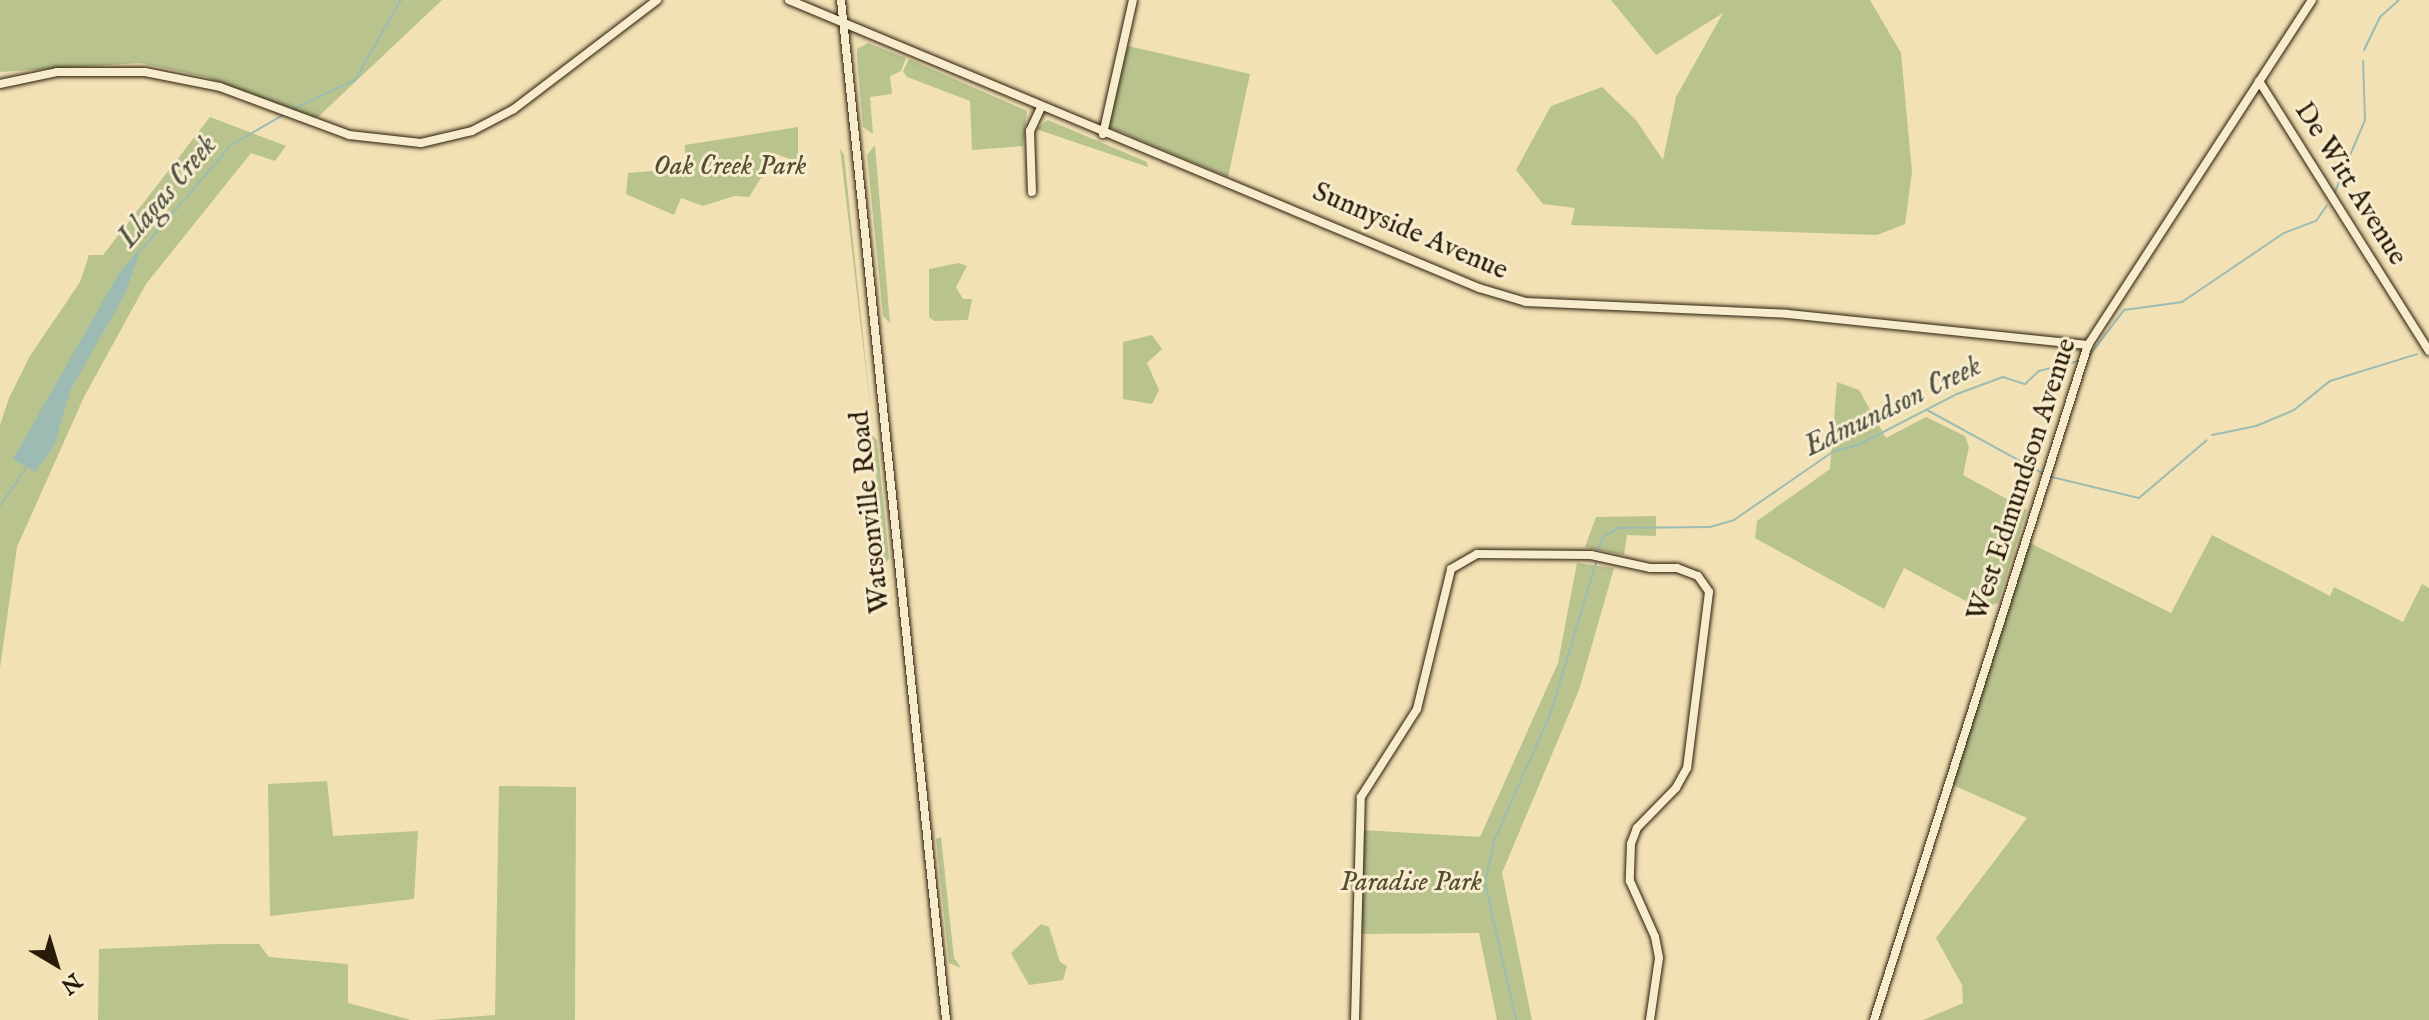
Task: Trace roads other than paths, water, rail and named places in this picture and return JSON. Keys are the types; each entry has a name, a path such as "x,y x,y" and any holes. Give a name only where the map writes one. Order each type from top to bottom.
{"street":[{"path":"0,84 57,72 145,72 187,78 349,135 392,143 421,143 472,131 514,109 657,0"},
{"name":"Sunnyside Avenue","path":"789,0 1103,134 1272,198 1479,288 1526,302 1787,314 2088,345"},
{"name":"Watsonville Road","path":"841,0 946,1020"},
{"path":"1103,134 1133,0"},
{"name":"West Edmundson Avenue","path":"1874,1020 2088,345 2312,0"},
{"name":"De Witt Avenue","path":"2259,81 2429,351"},
{"path":"1032,192 1030,131 1041,107"},
{"path":"1355,1020 1361,797 1417,709 1451,569 1477,554 1591,555 1650,568 1677,568 1698,576 1709,592 1687,768 1676,788 1637,828 1631,844 1630,881 1655,937 1659,958 1650,1020"}],"water":[{"path":"142,246 125,294 71,389 54,446 35,472 13,459 119,273"}],"waterway":[{"name":"Llagas Creek","path":"289,111 355,80 401,0"},
{"name":"Edmundson Creek","path":"2364,50 2380,17 2399,0"},
{"name":"Edmundson Creek","path":"2345,167 2365,120 2363,61"},
{"name":"Llagas Creek","path":"143,248 231,145 283,115"},
{"name":"Edmundson Creek","path":"2335,192 2343,172"},
{"name":"Edmundson Creek","path":"2089,356 2124,310 2182,302 2284,233 2316,221 2327,205"},
{"path":"2212,435 2256,426 2294,410 2330,381 2417,354"},
{"name":"Edmundson Creek","path":"1599,549 1602,538 1618,528 1710,527 1734,520 1834,451 1858,445 1957,394 2003,377 2025,384 2039,371 2079,361"},
{"path":"1927,410 2042,473"},
{"path":"2052,477 2139,498 2207,440"},
{"name":"Llagas Creek","path":"0,506 26,468"},
{"name":"Edmundson Creek","path":"1497,834 1550,715 1596,563"},
{"name":"Edmundson Creek","path":"1495,837 1485,883 1516,1020"}],"park label":[{"name":"Oak Creek Park","path":"730,167"},
{"name":"Paradise Park","path":"1411,883"}]}
